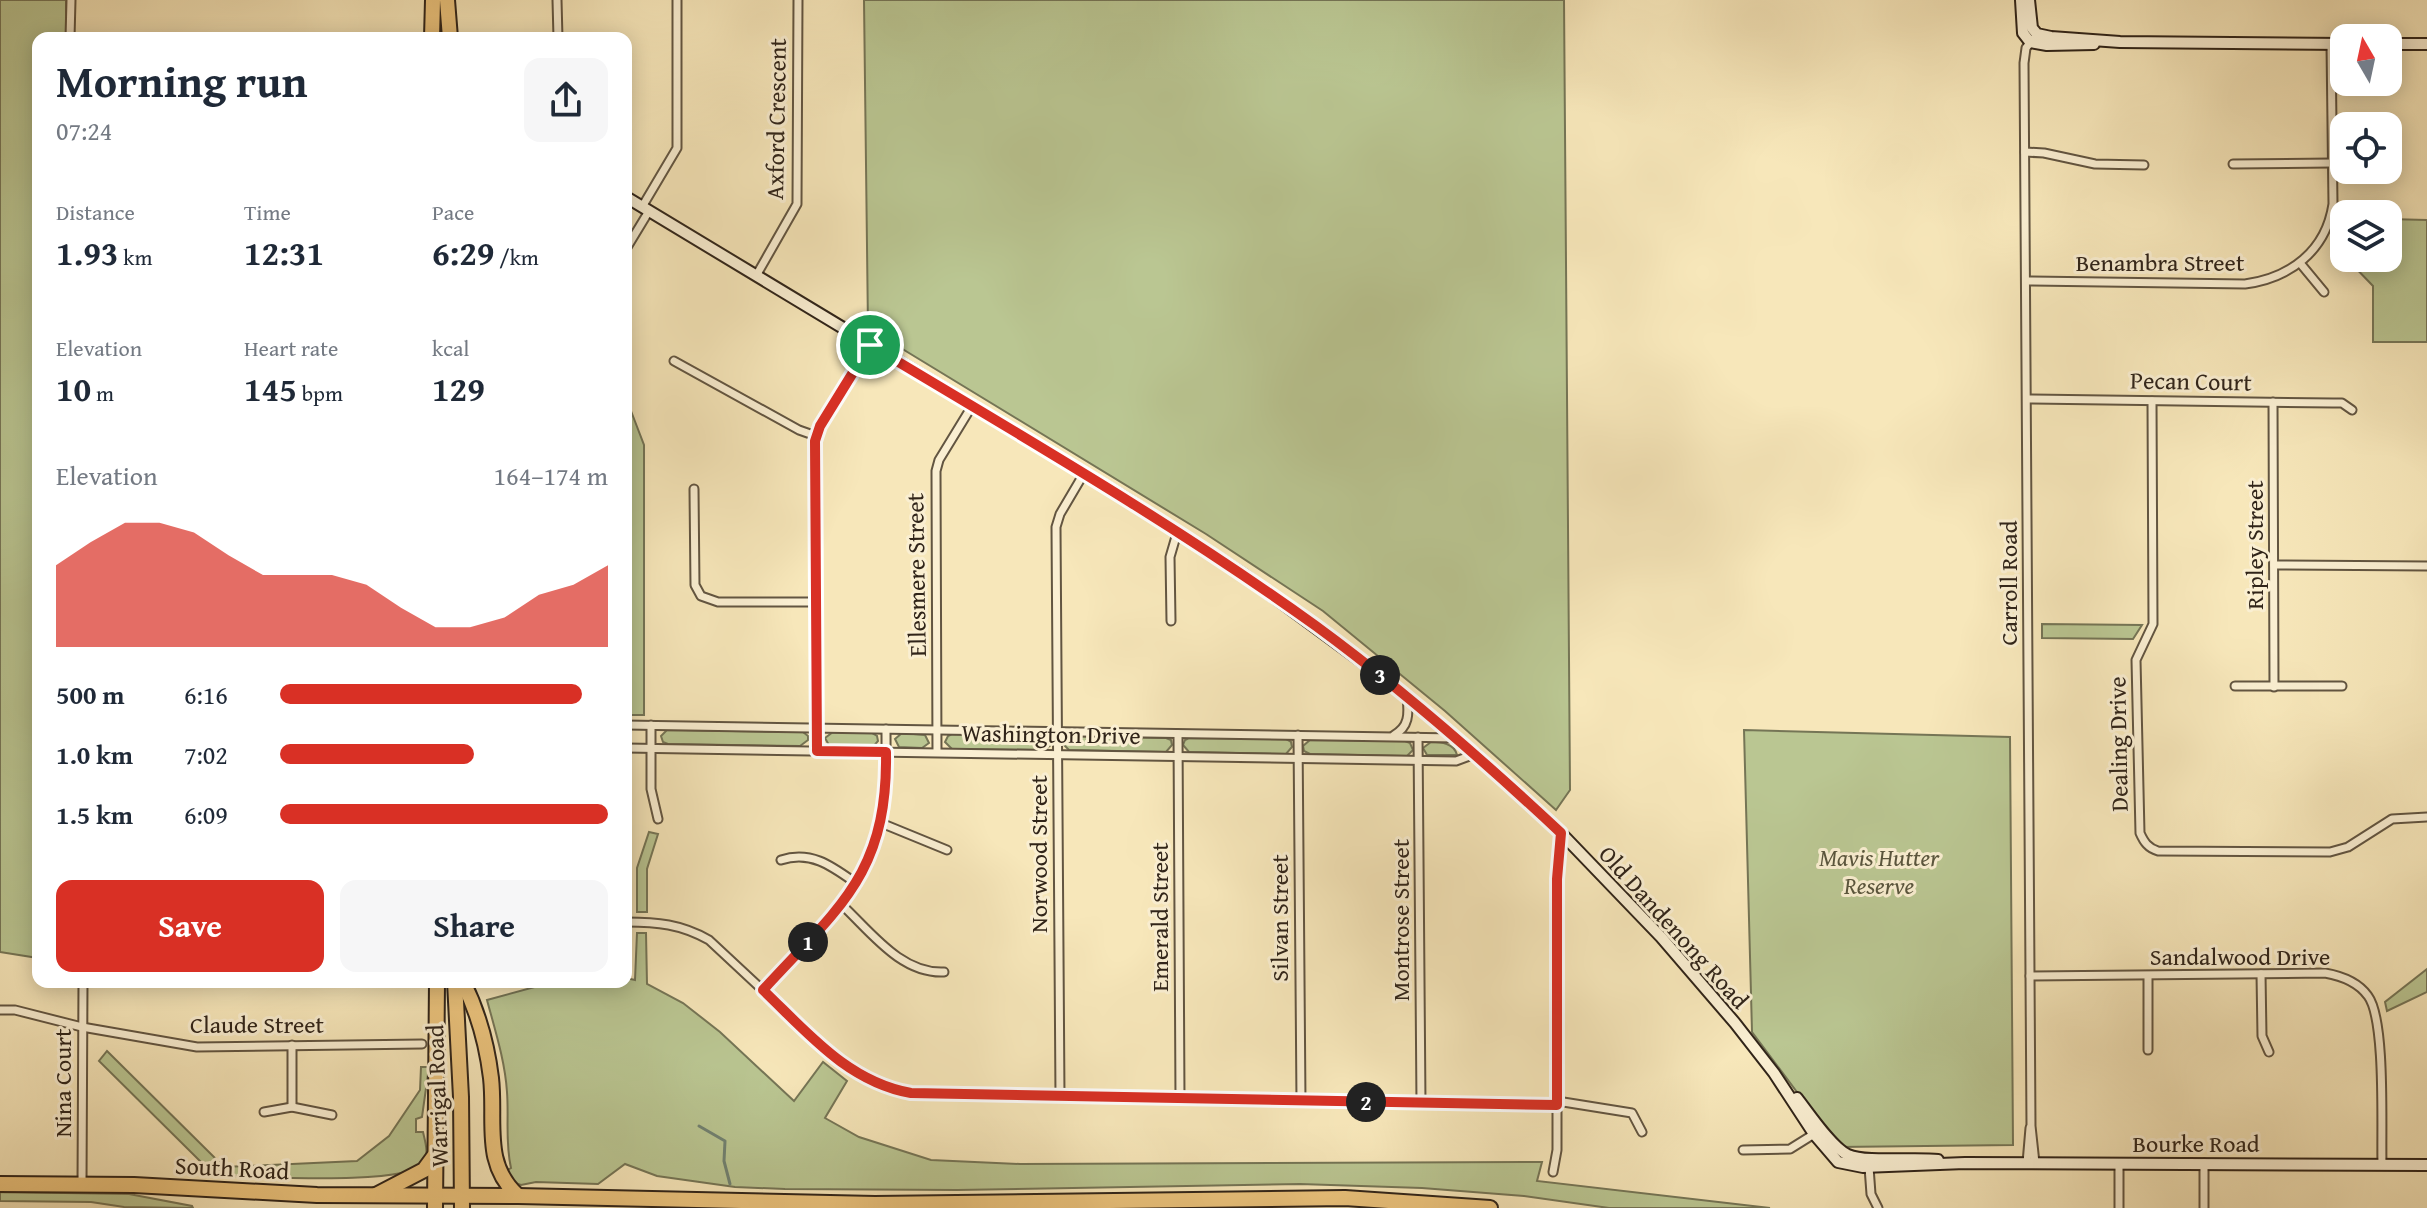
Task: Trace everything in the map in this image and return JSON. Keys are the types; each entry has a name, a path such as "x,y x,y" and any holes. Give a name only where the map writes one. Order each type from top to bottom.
{"highway":[{"path":"432,32 433,0"},
{"path":"447,0 450,32"},
{"name":"Warrigal Road","path":"435,1202 437,988"},
{"name":"Warrigal Road","path":"455,988 462,1202"},
{"path":"466,988 486,1046 492,1086 494,1156 504,1182 518,1196"},
{"path":"376,1195 424,1170 435,1155"},
{"name":"South Road","path":"0,1184 376,1195 435,1202 518,1196 875,1204 1345,1198 1490,1208"}],"main road":[{"name":"Carroll Road","path":"2021,0 2023,33 2033,38"},
{"name":"Carroll Road","path":"2029,0 2033,38"},
{"path":"2033,38 2330,44"},
{"path":"2402,44 2427,44"},
{"name":"Old Dandenong Road","path":"632,201 1177,533 1316,626 1406,696 1561,833 1661,937 1713,996 1839,1156 1869,1163"},
{"name":"Bourke Road","path":"1869,1163 1921,1158 1965,1163 2427,1165"}],"street":[{"path":"70,32 71,0"},
{"path":"557,0 558,32"},
{"path":"632,237 677,148 677,0"},
{"name":"Axford Crescent","path":"756,276 797,204 798,0"},
{"name":"Carroll Road","path":"2031,1163 2024,55 2033,38"},
{"path":"2025,152 2095,164 2144,165"},
{"path":"2233,164 2330,163"},
{"name":"Benambra Street","path":"2026,281 2245,284 2276,277 2300,263 2319,242 2329,221 2333,184"},
{"path":"2300,263 2324,292"},
{"path":"817,751 816,436 870,345"},
{"path":"674,361 799,430 816,436"},
{"name":"Pecan Court","path":"2027,399 2342,403 2352,410"},
{"name":"Dealing Drive","path":"2152,401 2153,624 2138,652 2135,682 2140,833 2143,840 2158,851 2330,852 2348,847 2392,819 2427,817"},
{"name":"Ripley Street","path":"2273,402 2274,687"},
{"name":"Ellesmere Street","path":"937,752 936,471 939,460 972,406"},
{"name":"Norwood Street","path":"1060,1097 1056,522 1083,475"},
{"path":"694,489 695,585 701,596 718,602 816,602"},
{"path":"1171,621 1170,557 1177,533"},
{"path":"2274,565 2427,566"},
{"path":"2235,686 2342,686"},
{"path":"1388,737 1405,725 1408,712 1406,696"},
{"name":"Washington Drive","path":"632,725 1456,738"},
{"path":"651,725 652,798 658,819"},
{"path":"763,990 842,905 857,884 881,823 885,793 886,729"},
{"name":"Emerald Street","path":"1178,734 1180,1099"},
{"name":"Silvan Street","path":"1298,735 1301,1101"},
{"name":"Montrose Street","path":"1418,737 1421,1103"},
{"name":"Washington Drive","path":"632,748 1418,761 1456,761 1475,754"},
{"path":"881,823 947,850"},
{"path":"1553,1172 1556,1157 1557,892 1561,833"},
{"path":"781,860 796,856 816,859 857,884"},
{"path":"842,905 905,962 921,970 944,972"},
{"path":"632,922 662,923 690,929 717,947 840,1062 864,1078 889,1089 923,1095 1557,1103 1631,1112 1636,1116 1642,1132"},
{"name":"Sandalwood Drive","path":"2030,976 2325,973 2341,976 2369,997 2378,1021 2382,1164"},
{"path":"2261,974 2262,1036 2269,1052"},
{"path":"2148,976 2148,1050"},
{"name":"Nina Court","path":"82,1184 83,988"},
{"name":"Claude Street","path":"0,1010 15,1010 82,1027 197,1047 422,1044"},
{"path":"292,1045 292,1107"},
{"path":"264,1112 292,1107 332,1115"},
{"path":"1743,1150 1790,1149 1818,1132"},
{"path":"1869,1163 1871,1194 1878,1208"},
{"path":"2119,1163 2119,1208"},
{"path":"2204,1163 2204,1208"}],"green space":[{"path":"0,0 66,0 66,32 32,32 32,957 0,952"},
{"path":"864,0 1564,0 1570,790 1556,810 1445,711 1323,611 1206,534 868,328"},
{"path":"2402,219 2427,220 2427,342 2373,342 2373,286 2360,272 2402,272"},
{"path":"632,414 644,445 644,715 632,715"},
{"path":"2042,624 2142,625 2133,639 2042,638"},
{"path":"667,730 803,732 808,740 800,746 668,744 663,742 661,736"},
{"name":"Mavis Hutter Reserve","path":"1744,730 2010,737 2013,1145 1838,1147 1752,1032"},
{"path":"833,732 872,733 878,741 873,747 830,747 825,738"},
{"path":"902,733 925,735 929,743 922,748 899,747 895,739"},
{"path":"952,734 1046,736 1050,737 1052,744 1045,750 952,749 945,742"},
{"path":"1069,736 1166,738 1171,740 1172,745 1166,752 1069,750 1063,744"},
{"path":"1189,738 1286,739 1292,747 1286,754 1189,752 1183,745"},
{"path":"1310,740 1405,741 1410,743 1413,750 1407,756 1310,754 1304,751 1303,746"},
{"path":"1431,742 1450,746 1457,755 1427,755 1423,748"},
{"path":"649,832 658,834 647,869 647,912 637,912 637,868"},
{"path":"637,933 646,933 647,984 683,1003 720,1032 794,1101 823,1062 847,1081 825,1118 859,1137 931,1160 1020,1164 1542,1162 1537,1181 1770,1208 1609,1208 1524,1196 1422,1188 1300,1184 957,1190 785,1189 735,1187 657,1176 625,1164 598,1184 536,1182 521,1185 510,1181 504,1172 511,1168 506,1080 487,1000 531,988 632,988 632,979 635,980"},
{"path":"2427,969 2427,992 2387,1011 2385,1002"},
{"path":"107,1051 224,1167 207,1168 99,1061"},
{"path":"421,1067 429,1067 422,1117 416,1119 416,1132 423,1132 426,1155 424,1162 413,1170 362,1177 296,1178 222,1176 220,1171 226,1171 224,1167 357,1161 389,1136 420,1090"},
{"path":"0,1192 129,1194 193,1208 0,1201"}],"waterway":[{"path":"699,1126 725,1141 724,1161 730,1184"}],"route":[{"path":"870,345 1120,495 1244,575 1387,680 1561,833 1557,867 1557,1105 911,1093 876,1084 840,1062 763,990 850,894 876,843 884,806 886,752 817,751 815,441 817,431 870,345"}]}
